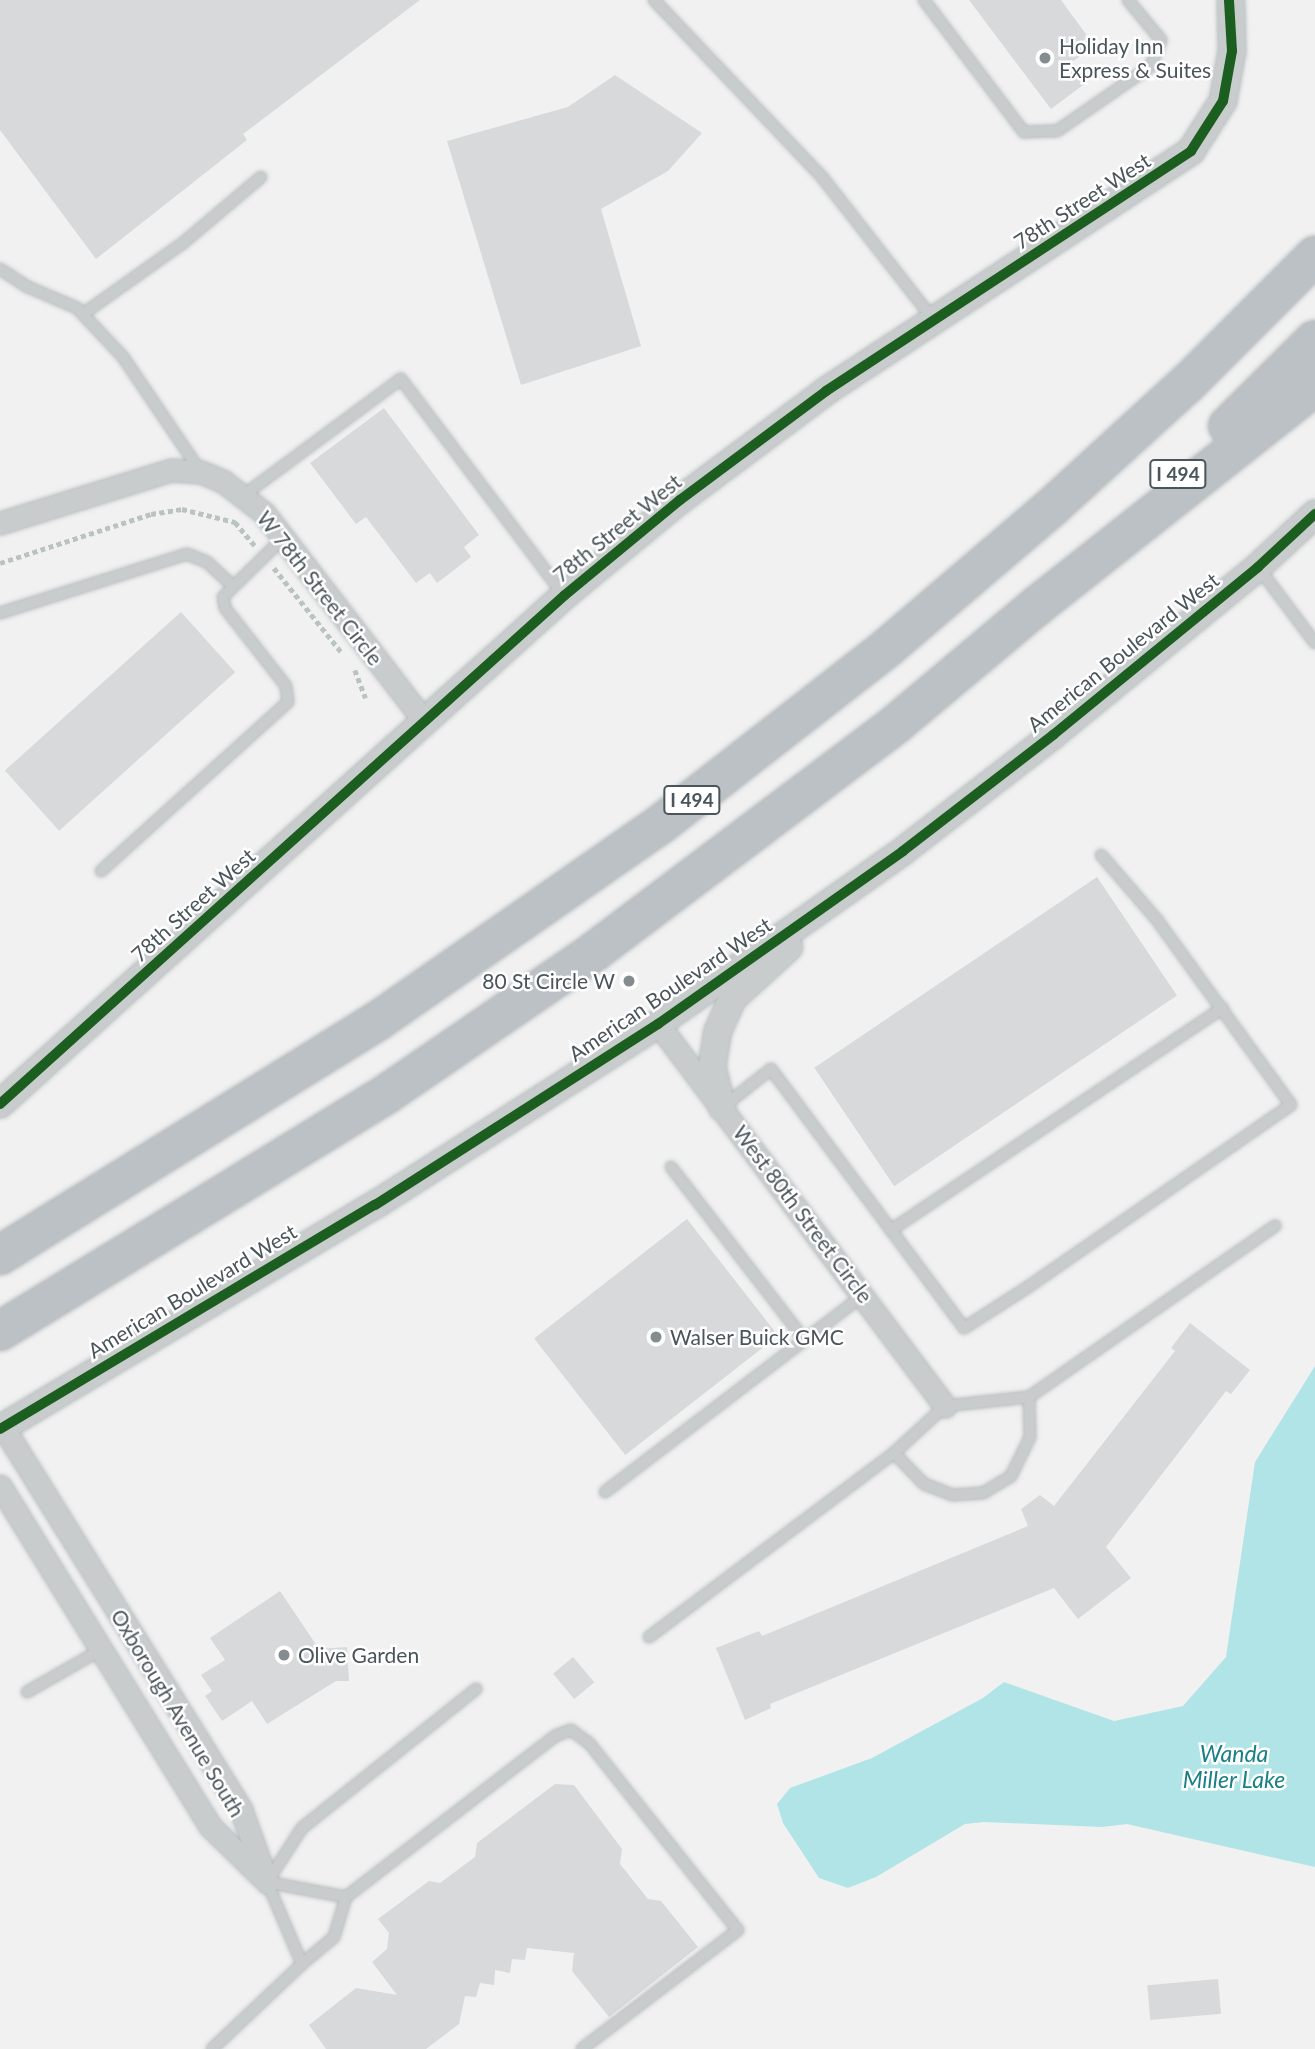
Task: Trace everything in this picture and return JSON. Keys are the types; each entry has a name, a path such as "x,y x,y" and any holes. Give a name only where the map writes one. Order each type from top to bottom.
{"highway":[{"name":"I 494","path":"0,1255 379,1020 661,824 888,647 1052,506 1188,383 1315,256"},
{"name":"I 494","path":"0,1331 481,1032 896,724 1038,605 1315,340"},
{"path":"1038,605 1315,386"}],"street":[{"name":"78th Street West","path":"0,1104 565,595 680,500 826,391 1191,151 1223,101 1232,51 1234,1"},
{"name":"W 78th Street Circle","path":"0,523 141,477 172,470 201,472 244,495 283,538 424,721"},
{"name":"American Boulevard West","path":"2,1428 375,1205 658,1024 880,867 1053,735 1258,567 1315,514"},
{"path":"722,1107 712,1067 713,1045 732,999 880,867"},
{"name":"West 80th Street Circle","path":"658,1024 865,1295 944,1406"},
{"name":"Oxborough Avenue South","path":"2,1428 241,1810 267,1882"},
{"name":"Oxborough Avenue South","path":"0,1486 104,1648 211,1826 267,1882"}],"lane":[{"path":"654,0 822,177 934,320"},
{"path":"924,0 1024,132 1057,131 1151,66 1160,40 1128,0"},
{"path":"83,314 183,243 261,177"},
{"path":"0,269 83,314 123,357 201,472"},
{"path":"244,495 401,379 565,595"},
{"path":"101,872 288,702 286,685 225,608 223,597 231,584 283,538"},
{"path":"0,613 187,555 207,562 231,584"},
{"path":"1258,567 1315,643"},
{"path":"722,1107 771,1069 964,1328 1025,1289 1291,1105 1158,921 1101,855"},
{"path":"891,1230 1223,1008"},
{"path":"671,1167 804,1339"},
{"path":"649,1637 894,1453 944,1406 1029,1397 1275,1226"},
{"path":"605,1492 865,1295"},
{"path":"894,1453 924,1484 953,1495 983,1493 1011,1476 1026,1447 1030,1437 1029,1397"},
{"path":"27,1692 104,1648"},
{"path":"267,1882 302,1828 476,1689"},
{"path":"212,2049 334,1937 346,1896 555,1736 571,1730 589,1743 738,1930 582,2049"},
{"path":"267,1882 346,1896"},
{"path":"267,1882 302,1964"}],"water":[{"name":"Wanda Miller Lake","path":"1315,1366 1315,1867 1127,1824 1102,1827 984,1822 965,1824 876,1877 848,1888 819,1878 783,1823 777,1804 790,1788 872,1758 983,1698 1004,1682 1114,1721 1183,1706 1226,1657 1255,1462"}],"building":[{"path":"0,0 420,0 243,134 247,140 96,259 0,130"},
{"name":"Holiday Inn Express & Suites","path":"969,0 1061,0 1088,37 1078,44 1085,53 1072,62 1087,82 1051,109"},
{"path":"615,75 702,133 668,171 601,209 641,346 521,385 447,141 568,107"},
{"path":"384,408 479,535 464,547 471,557 437,583 430,573 416,583 366,517 356,524 310,463"},
{"path":"181,612 235,672 59,831 5,771"},
{"path":"1097,877 1177,996 894,1186 814,1068"},
{"name":"Walser Buick GMC","path":"687,1219 778,1336 625,1455 534,1338"},
{"path":"1190,1323 1250,1370 1231,1394 1226,1391 1106,1547 1131,1578 1078,1619 1054,1588 770,1704 771,1708 745,1720 716,1648 759,1631 762,1636 1028,1526 1021,1509 1040,1495 1054,1506 1175,1351 1171,1348"},
{"name":"Olive Garden","path":"280,1591 319,1649 347,1647 349,1681 336,1681 267,1724 252,1701 222,1721 205,1696 212,1691 201,1675 225,1660 210,1638"},
{"path":"573,1657 594,1682 574,1699 553,1674"},
{"path":"555,1784 574,1785 622,1849 620,1864 648,1899 661,1901 698,1947 609,2017 572,1971 574,1953 527,1948 525,1960 512,1959 510,1973 495,1970 494,1985 480,1983 476,1997 465,1996 459,2024 426,2049 326,2049 309,2025 356,1988 397,1995 372,1962 387,1949 389,1933 378,1919 429,1881 440,1883 475,1857 477,1843"},
{"path":"1218,1979 1221,2014 1150,2020 1147,1985"}],"cycle path":[{"path":"0,1104 565,595 680,500 826,391 1191,151 1223,101 1232,51 1229,0"},
{"path":"0,1429 375,1205 658,1024 903,851 1053,735 1258,567 1315,514"}],"place":[{"name":"Holiday Inn Express & Suites","path":"1045,58"},
{"name":"80 St Circle W","path":"629,981"},
{"name":"Walser Buick GMC","path":"656,1337"},
{"name":"Olive Garden","path":"284,1655"}]}
